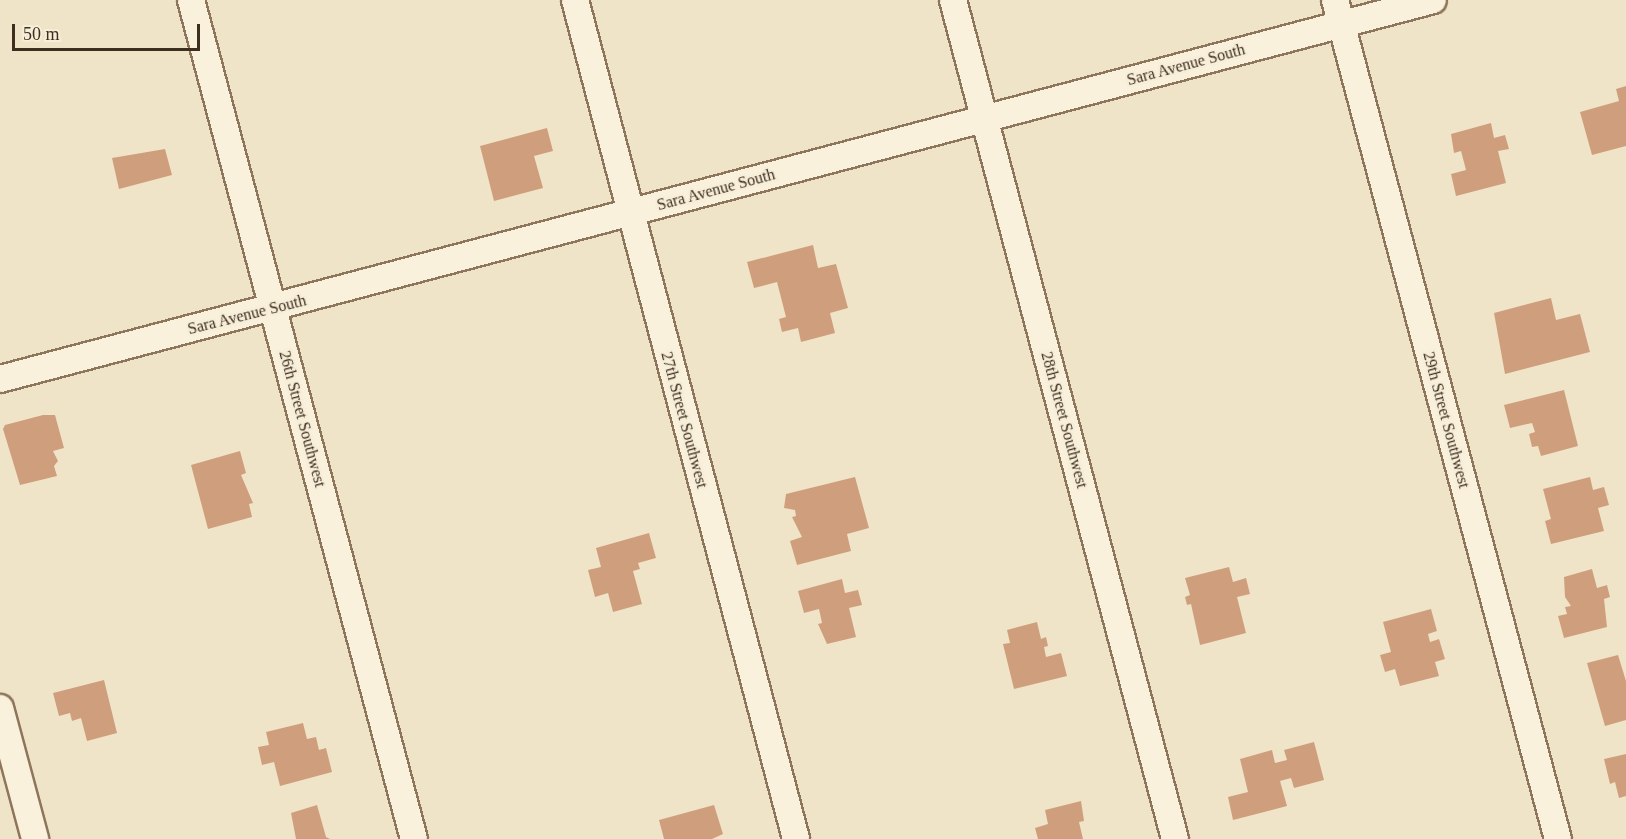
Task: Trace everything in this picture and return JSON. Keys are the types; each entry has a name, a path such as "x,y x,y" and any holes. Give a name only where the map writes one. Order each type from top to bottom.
{"street":[{"name":"26th Street Southwest","path":"191,0 414,839"},
{"name":"27th Street Southwest","path":"575,0 796,839"},
{"name":"28th Street Southwest","path":"952,0 1175,839"},
{"name":"29th Street Southwest","path":"1335,0 1558,839"},
{"name":"Sara Avenue South","path":"0,379 1433,0"},
{"path":"0,708 35,839"}],"building":[{"path":"1626,86 1626,146 1592,155 1580,112 1619,101 1616,89"},
{"path":"1491,123 1494,138 1505,135 1509,149 1498,151 1506,183 1456,196 1451,174 1466,170 1461,151 1454,153 1451,134"},
{"path":"547,128 553,151 534,156 543,188 494,201 480,146"},
{"path":"165,149 172,175 119,189 112,158"},
{"path":"813,245 818,268 836,264 848,308 830,313 835,333 801,342 798,328 782,332 779,319 786,317 777,282 754,288 747,262"},
{"path":"1551,298 1556,320 1580,314 1590,352 1505,374 1494,313"},
{"path":"1564,390 1578,446 1541,456 1538,446 1532,447 1529,434 1535,432 1532,423 1510,428 1504,405"},
{"path":"43,415 55,415 64,448 53,451 58,461 54,466 57,476 20,485 3,429 5,425"},
{"path":"240,451 246,473 241,475 253,503 249,504 252,517 208,529 191,465"},
{"path":"855,477 869,528 847,534 851,551 797,565 790,541 802,537 792,517 796,516 795,510 784,508 786,494"},
{"path":"1590,477 1593,490 1604,487 1609,505 1598,508 1604,531 1551,544 1545,521 1551,519 1543,489"},
{"path":"649,533 656,558 638,563 640,569 633,571 642,604 613,612 608,593 595,597 588,570 601,567 596,548"},
{"path":"1229,567 1233,582 1246,578 1250,594 1237,597 1246,633 1200,645 1191,604 1187,605 1185,597 1190,595 1185,578"},
{"path":"1592,569 1597,588 1607,585 1610,597 1604,599 1607,627 1564,638 1558,616 1567,614 1565,607 1571,606 1565,597 1564,577"},
{"path":"842,579 845,593 858,590 862,605 849,608 856,637 827,644 818,624 822,623 819,609 804,613 798,591"},
{"path":"1431,609 1437,631 1428,634 1430,642 1439,639 1445,659 1435,662 1439,676 1400,686 1395,669 1385,672 1380,655 1391,652 1383,622"},
{"path":"1037,622 1041,639 1046,637 1048,646 1044,647 1046,657 1061,653 1067,676 1014,689 1003,644 1010,643 1007,630"},
{"path":"1618,655 1626,681 1626,720 1605,726 1587,663"},
{"path":"104,680 117,733 87,741 81,718 72,721 70,713 59,716 53,693"},
{"path":"303,723 307,739 316,737 319,750 326,748 332,772 280,786 274,762 262,765 258,747 269,745 266,732"},
{"path":"1314,742 1324,780 1294,788 1291,778 1280,781 1287,806 1233,820 1228,797 1248,792 1240,759 1272,750 1275,763 1287,760 1284,750"},
{"path":"1626,754 1626,796 1619,798 1615,782 1610,784 1604,759"},
{"path":"1081,801 1084,821 1079,822 1083,839 1038,839 1035,828 1048,824 1045,810"},
{"path":"317,805 326,837 330,839 296,839 291,813"},
{"path":"714,805 723,834 712,839 664,839 659,820"}]}
